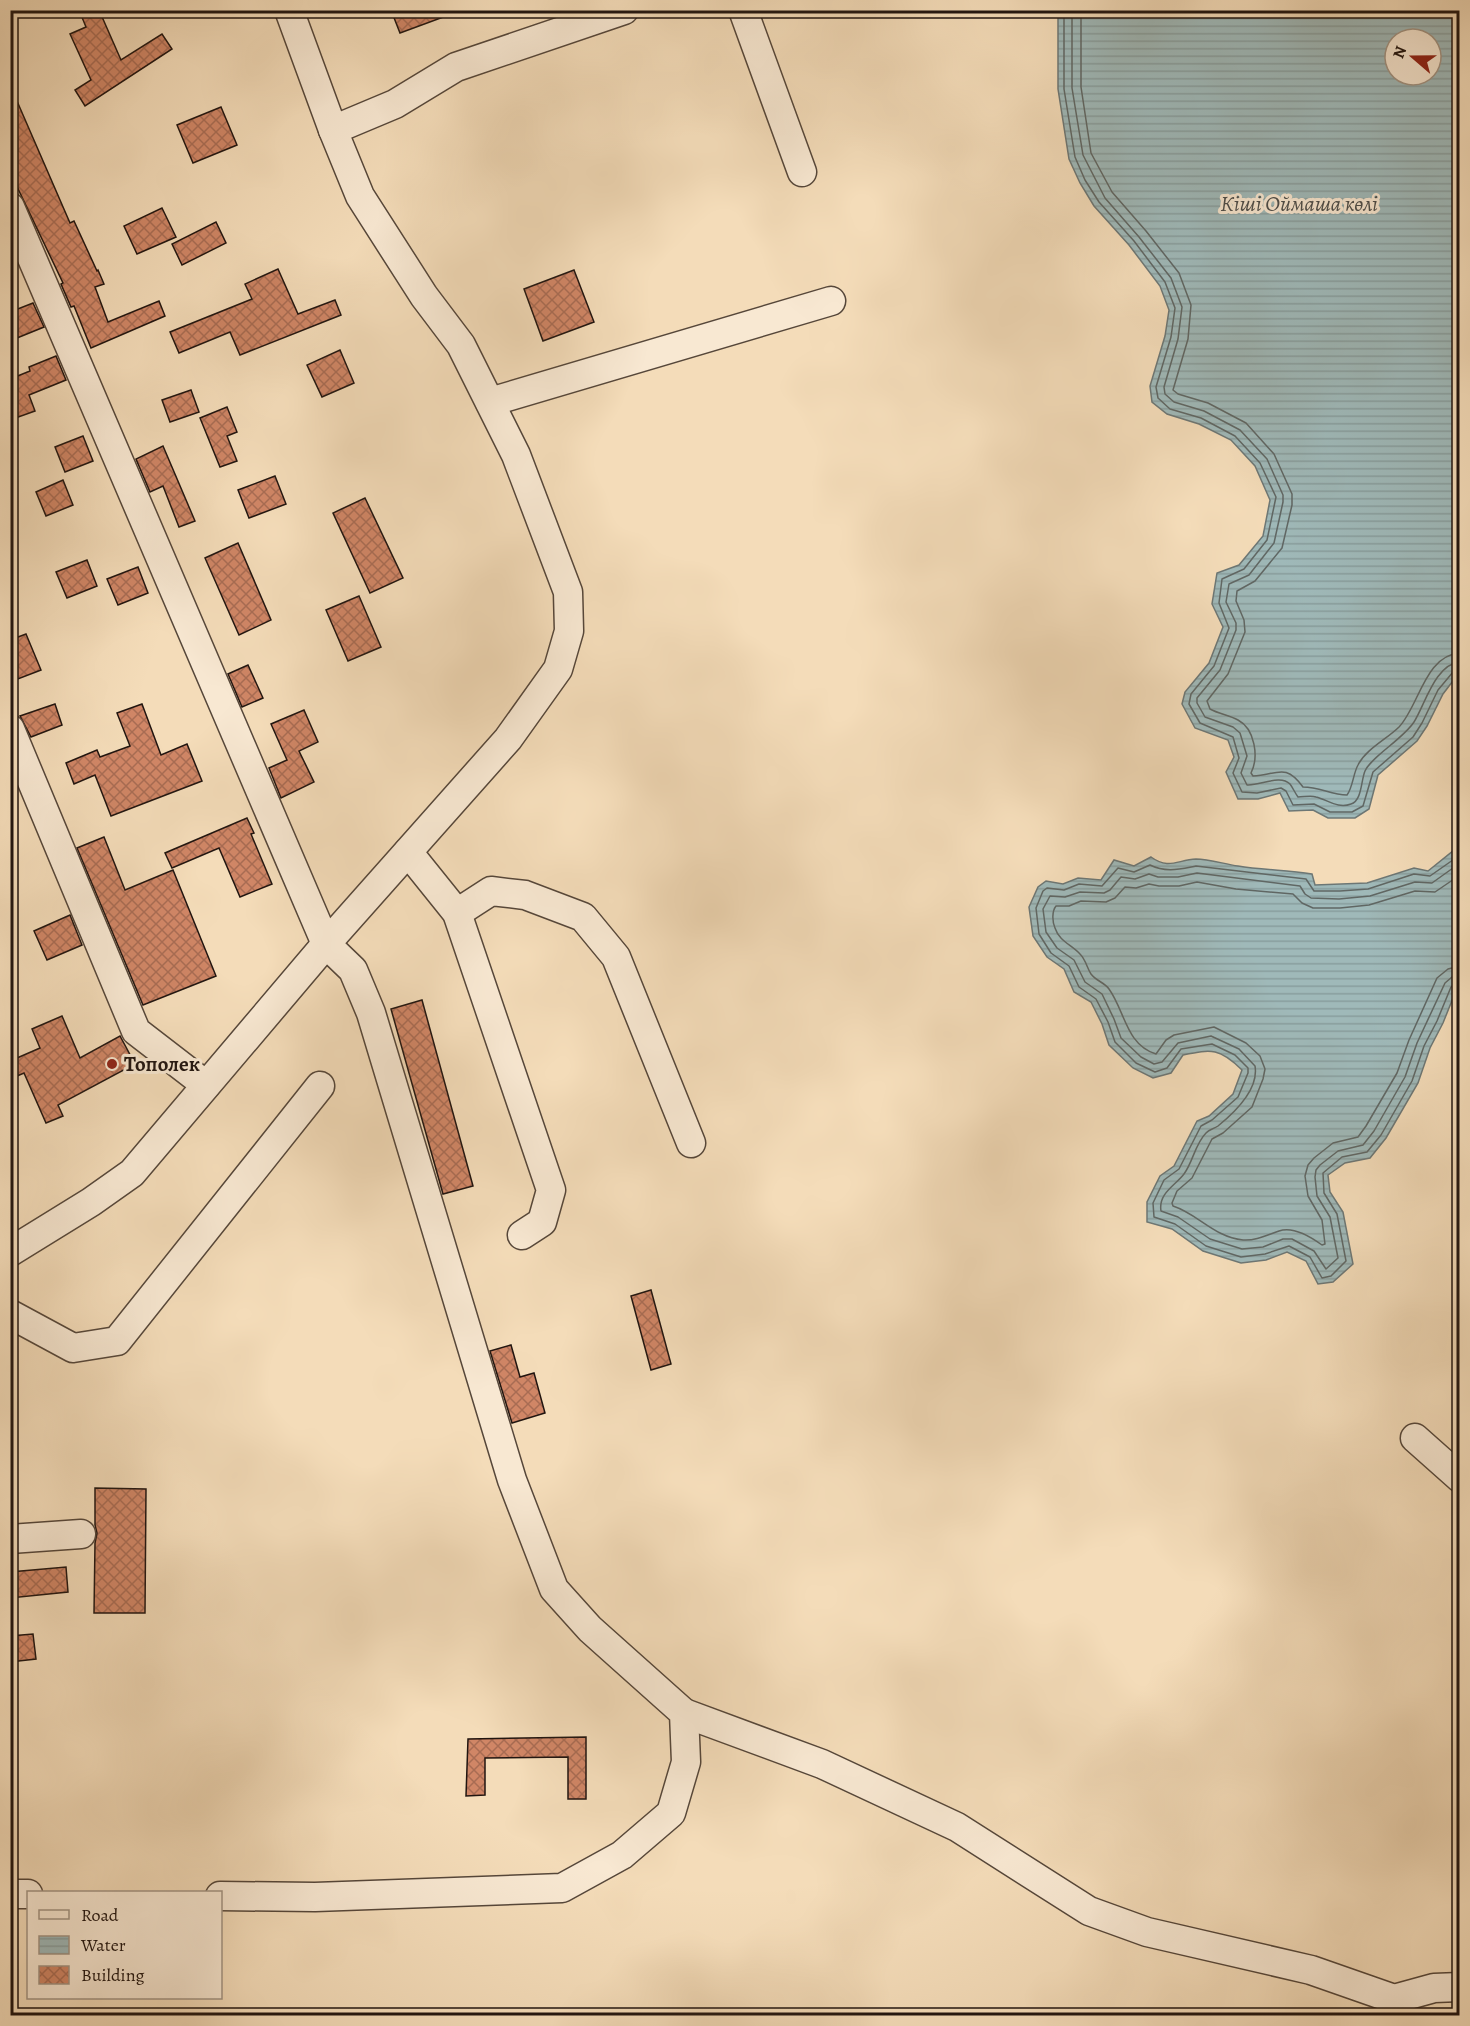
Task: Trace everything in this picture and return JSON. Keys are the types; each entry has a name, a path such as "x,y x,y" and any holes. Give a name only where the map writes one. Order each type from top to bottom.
{"street":[{"path":"11,1248 91,1202 132,1173 326,944 508,739 558,669 569,631 568,592 516,455 461,345 424,296 360,196 289,10"},
{"path":"333,130 395,104 456,67 624,10"},
{"path":"743,10 802,172"},
{"path":"10,207 326,944 353,970 371,1013 513,1480 554,1589 590,1629 684,1713 822,1764 957,1827 1089,1911 1147,1932 1311,1970 1394,1999 1434,1988 1460,1987"},
{"path":"490,402 831,301"},
{"path":"10,729 136,1031 206,1085"},
{"path":"408,852 457,913 551,1190 543,1222 522,1235"},
{"path":"457,913 491,891 525,895 583,917 616,957 690,1143"},
{"path":"10,1314 73,1348 117,1341 320,1086"},
{"path":"1415,1438 1460,1478"},
{"path":"10,1539 81,1534"},
{"path":"222,1896 315,1897 562,1888 622,1855 671,1813 686,1762 684,1713"},
{"path":"10,1894 27,1894"}],"water":[{"name":"Кіші Оймаша көлi","path":"1058,11 1459,11 1459,673 1443,694 1417,741 1378,775 1369,809 1355,818 1328,818 1313,810 1289,811 1280,793 1258,799 1238,799 1226,772 1234,757 1228,740 1195,728 1182,704 1185,692 1209,663 1223,627 1212,604 1217,573 1239,565 1263,536 1270,500 1255,466 1231,440 1199,424 1167,414 1152,402 1150,386 1165,336 1169,310 1160,286 1129,245 1094,206 1069,159 1058,89"},
{"path":"1459,848 1459,983 1443,1023 1430,1048 1418,1083 1386,1138 1370,1158 1345,1163 1328,1175 1330,1192 1343,1212 1353,1264 1333,1282 1318,1284 1306,1261 1287,1252 1266,1260 1241,1263 1203,1251 1172,1229 1147,1222 1147,1202 1160,1176 1174,1166 1197,1121 1209,1116 1233,1094 1242,1070 1228,1058 1209,1051 1183,1055 1171,1073 1153,1078 1133,1068 1109,1045 1091,1002 1074,992 1064,969 1047,957 1033,936 1029,907 1038,887 1046,881 1063,884 1078,878 1101,880 1114,860 1134,866 1151,857 1168,864 1201,859 1312,874 1315,885 1367,883 1414,868 1428,871"}],"building":[{"path":"79,10 99,10 121,60 162,34 172,49 85,106 75,90 91,80 70,34 86,27"},
{"path":"391,10 457,10 457,12 400,33"},
{"path":"10,85 70,223 74,221 104,284 95,287 108,322 159,301 165,316 91,348 74,306 71,307 61,284 63,283 10,172"},
{"path":"221,107 237,145 193,163 177,125"},
{"path":"162,208 176,237 137,254 124,226"},
{"path":"216,222 226,243 182,265 172,244"},
{"path":"278,269 298,314 335,300 341,315 240,355 230,332 179,353 170,332 252,299 245,284"},
{"path":"574,270 594,322 543,341 524,289"},
{"path":"33,303 44,327 17,338 10,322 10,312"},
{"path":"340,350 354,383 322,397 307,365"},
{"path":"56,356 66,380 29,395 35,411 10,420 10,379 30,371 29,367"},
{"path":"191,390 199,412 170,422 162,400"},
{"path":"227,407 237,432 227,436 237,461 220,467 200,418"},
{"path":"83,436 93,461 65,472 55,447"},
{"path":"163,446 195,521 179,527 163,486 150,492 136,459"},
{"path":"275,476 286,504 249,518 238,490"},
{"path":"63,480 73,505 46,516 36,492"},
{"path":"365,498 403,578 370,593 333,513"},
{"path":"238,543 271,620 239,635 205,558"},
{"path":"87,560 97,586 67,598 56,572"},
{"path":"138,567 148,593 118,605 107,579"},
{"path":"359,596 381,647 348,661 326,610"},
{"path":"26,634 41,670 10,682 10,640"},
{"path":"248,665 263,698 242,707 228,674"},
{"path":"55,704 62,725 31,737 20,716"},
{"path":"142,704 161,755 187,744 202,781 111,816 95,775 74,784 66,763 97,750 100,757 130,746 117,713"},
{"path":"304,710 318,742 299,751 314,782 281,798 269,768 287,760 271,724"},
{"path":"247,818 254,833 251,834 272,884 240,897 219,848 172,868 165,853"},
{"path":"104,837 125,890 173,870 216,976 143,1005 77,848"},
{"path":"70,915 82,945 47,960 34,931"},
{"path":"422,1000 473,1186 443,1194 391,1009"},
{"path":"62,1016 80,1058 120,1036 135,1064 58,1105 63,1116 46,1123 24,1073 10,1079 10,1061 40,1048 32,1029"},
{"path":"651,1290 671,1364 651,1370 631,1296"},
{"path":"511,1345 520,1377 534,1373 545,1413 512,1423 490,1351"},
{"path":"95,1488 146,1489 145,1613 94,1613 97,1533"},
{"path":"66,1567 68,1592 10,1598 10,1572"},
{"path":"33,1634 36,1659 10,1662 10,1636"},
{"path":"586,1737 586,1799 568,1799 568,1757 485,1758 485,1795 466,1796 468,1739"}],"place":[{"name":"Тополек","path":"112,1064"}]}
